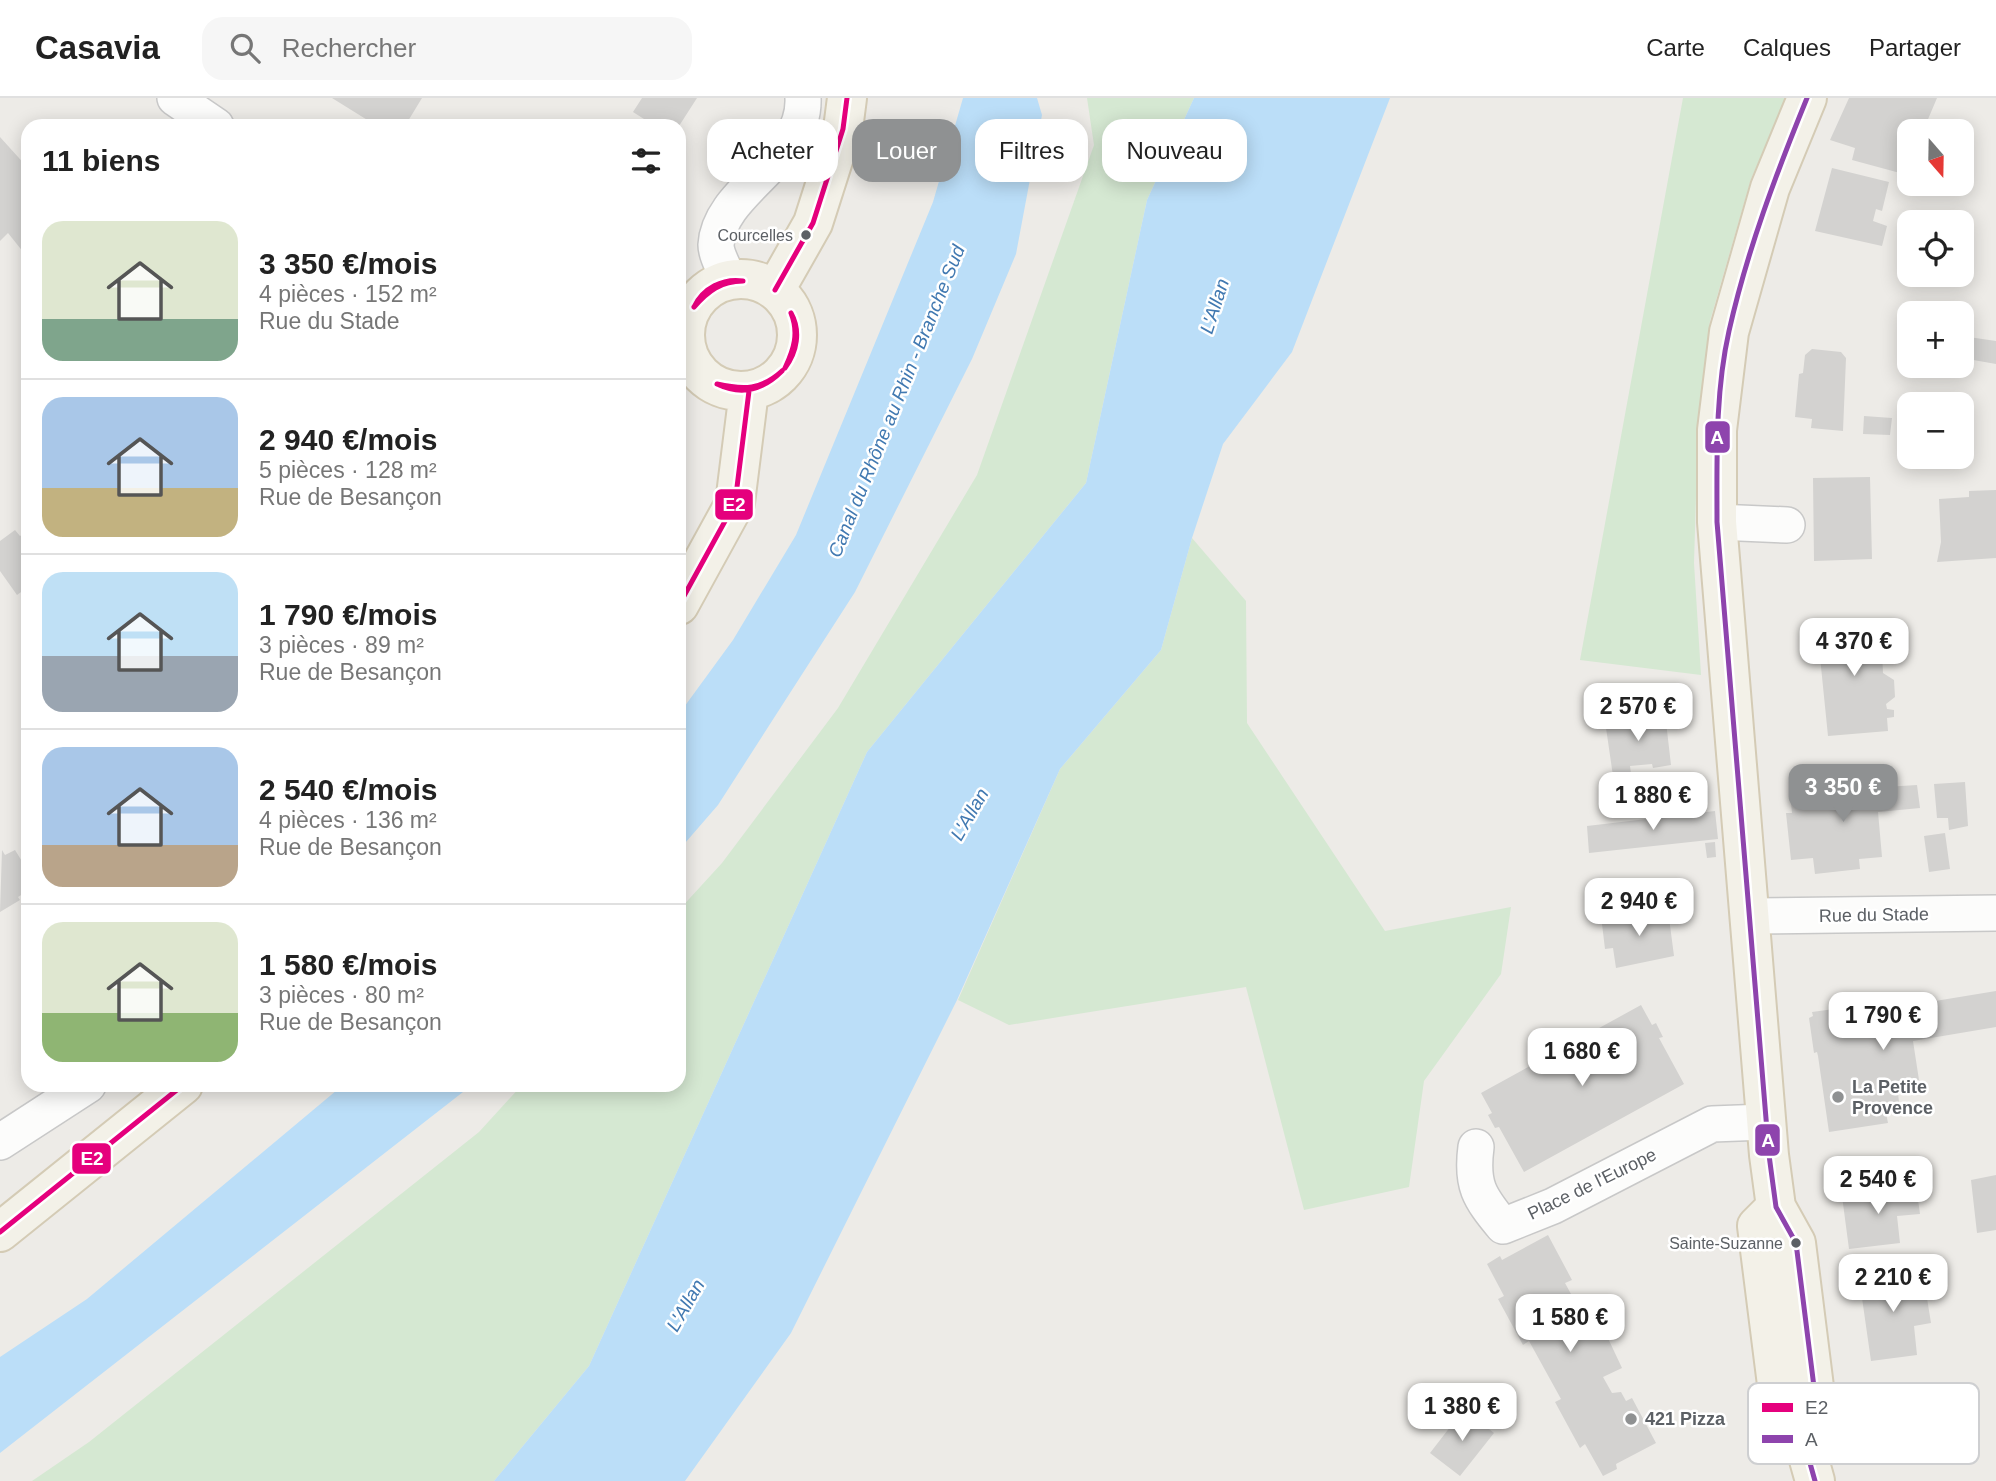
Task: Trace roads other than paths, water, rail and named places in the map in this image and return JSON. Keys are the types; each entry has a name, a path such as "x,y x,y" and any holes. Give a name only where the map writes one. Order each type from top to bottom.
{"main road":[{"path":"775,290 813,223 843,129 847,98"},
{"path":"1777,1383 1757,1226 1776,1207 1765,1122 1752,916 1717,522 1717,430 1729,332 1770,188 1807,98"},
{"path":"686,320 699,297 713,286 729,280 753,280 775,290 788,304 796,321 797,340 792,358 782,373 767,385 749,391 728,390 710,382 695,368 686,346"},
{"path":"686,593 734,503 749,391"},
{"path":"0,1232 174,1092"}],"street":[{"path":"175,98 206,119"},
{"path":"729,280 716,248 718,234 729,212 787,147 803,110 803,98"},
{"path":"1717,522 1787,525"},
{"name":"Rue du Stade","path":"1752,916 1996,913"},
{"path":"0,1142 77,1092"},
{"name":"Place de l'Europe","path":"1476,1147 1472,1174 1481,1199 1503,1226 1553,1206 1712,1124 1765,1122"}],"water":[{"name":"Canal du Rhône au Rhin - Branche Sud","path":"963,98 1037,98 1041,119 975,119 975,182 1029,182 1016,254 972,359 855,592 718,805 686,842 686,704 733,640 796,535 933,202 939,182 961,182 961,119 957,119"},
{"name":"L'Allan","path":"1194,98 1390,98 1292,352 1223,444 1192,538 1161,650 1060,769 957,1000 791,1333 685,1481 494,1481 589,1366 867,752 1086,483 1147,200 1155,182 1247,182 1247,119 1184,119"},
{"path":"335,1092 463,1092 0,1453 0,1357 87,1299"}],"place":[{"name":"Courcelles","path":"806,235"},
{"name":"La Petite Provence","path":"1838,1097"},
{"name":"Sainte-Suzanne","path":"1796,1243"},
{"name":"421 Pizza","path":"1631,1419"}]}
